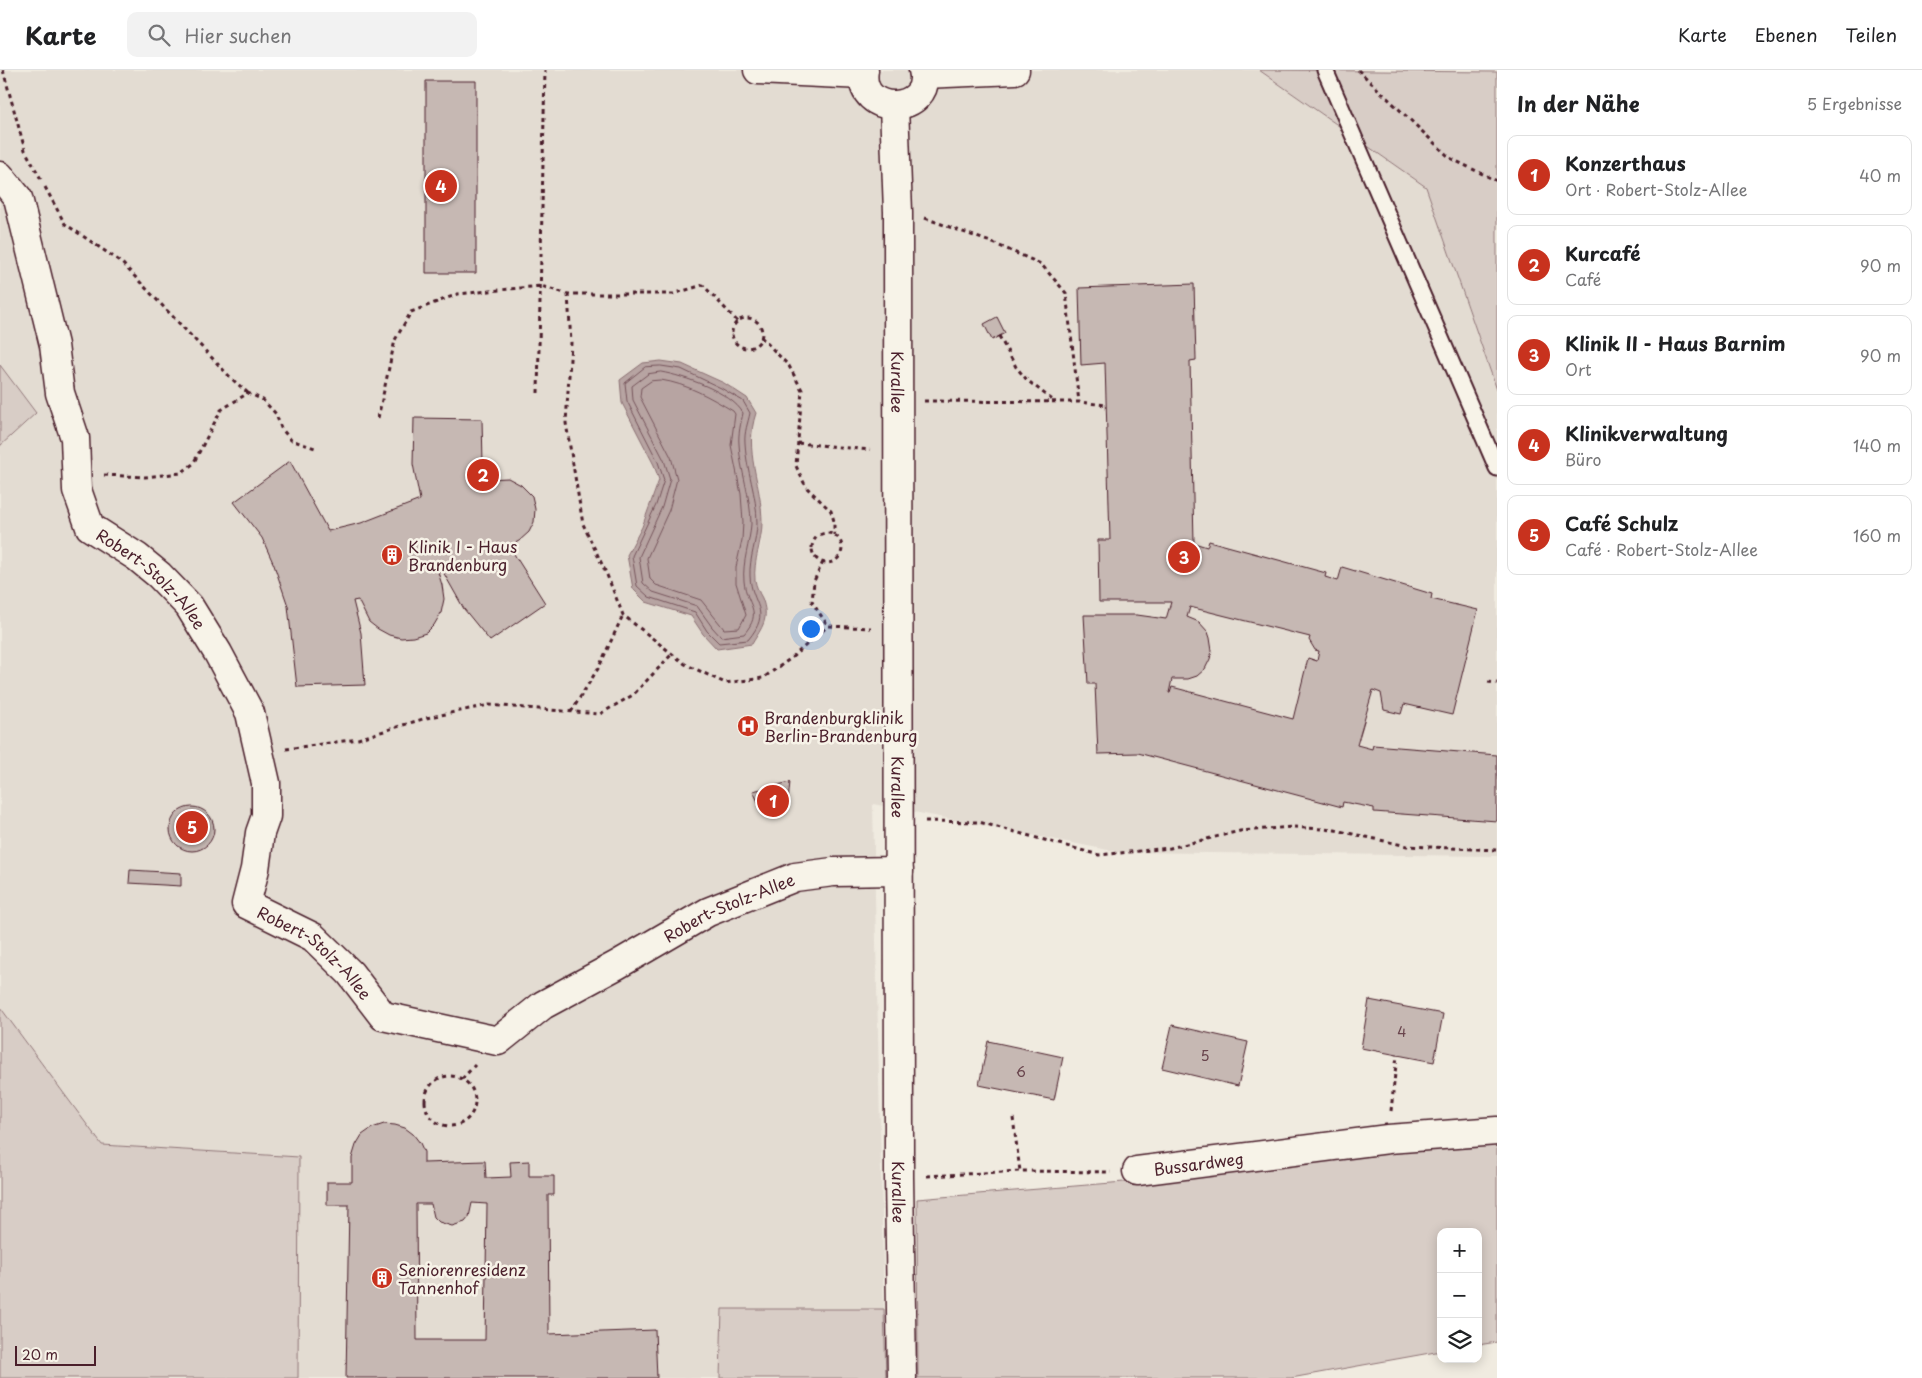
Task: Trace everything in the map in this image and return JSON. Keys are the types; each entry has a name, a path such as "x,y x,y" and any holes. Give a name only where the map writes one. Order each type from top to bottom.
{"street":[{"path":"758,70 863,73 869,94 876,100 894,106 912,100 923,84 924,72 1016,70"},
{"name":"Kurallee","path":"894,106 898,212 899,1177 902,1378"},
{"name":"Robert-Stolz-Allee","path":"0,176 18,198 54,345 60,393 75,438 77,490 90,527 137,556 189,606 218,653 250,713 266,783 266,816 260,833 255,869 246,904 313,937 350,973 383,1016 498,1041 543,1005 708,912 795,877 833,872 899,870"},
{"name":"Bussardweg","path":"1137,1171 1388,1139 1497,1131"}],"lane":[{"path":"1325,70 1497,468"}],"path":[{"path":"2,70 24,150 66,224 121,262 232,379 248,393 263,400 276,414 281,428 291,440 318,449"},
{"path":"538,393 545,70"},
{"path":"1358,70 1450,158 1497,181"},
{"path":"898,212 931,218 1041,264 1066,293 1079,402"},
{"path":"378,418 395,340 411,312 458,294 541,286 568,294 673,294 703,285 738,322"},
{"path":"568,294 571,343 566,423 583,524 623,615 685,664 725,684 763,678 828,626 899,630"},
{"path":"745,319 755,321 761,328 761,337 760,341 752,347 743,348 733,337 733,332 738,322 745,319"},
{"path":"1000,336 1016,367 1027,380 1055,402"},
{"path":"761,337 789,366 802,390 796,466 806,487 830,511 834,521 834,536"},
{"path":"77,490 97,474 145,477 181,473 193,464 221,410 248,393"},
{"path":"898,401 1079,402 1106,405"},
{"path":"798,443 898,453"},
{"path":"825,533 834,536 840,542 841,551 839,556 832,561 823,562 815,556 813,542 825,533"},
{"path":"823,562 814,581 812,602 828,626"},
{"path":"571,712 599,667 623,615"},
{"path":"261,762 287,749 358,740 426,718 489,705 600,714 633,695 672,654"},
{"path":"1488,682 1497,683"},
{"path":"899,820 979,822 1099,855 1170,848 1240,831 1293,827 1334,830 1407,846 1497,850"},
{"path":"1388,1139 1398,1055"},
{"path":"446,1076 454,1076 468,1084 476,1098 472,1114 459,1124 443,1125 436,1121 426,1108 427,1092 438,1079 446,1076"},
{"path":"1013,1118 1020,1171"},
{"name":"Bussardweg","path":"899,1177 1020,1171 1064,1173 1137,1171"}],"shaded area":[{"name":"Brandenburgklinik Berlin-Brandenburg","path":"0,70 1259,70 1426,187 1497,390 1497,856 1118,852 873,804 884,1309 722,1309 720,1378 298,1378 298,1157 102,1145 0,1007 0,446 36,413 0,365","holes":["682,364 724,383 756,412 751,427 750,443 759,491 762,522 761,543 755,569 755,582 764,605 752,644 717,649 703,634 692,616 646,602 642,527 659,480 654,465"]},
{"path":"1259,70 1497,72 1497,390 1426,187"},
{"path":"0,365 36,413 0,446"},
{"path":"0,1007 102,1145 299,1157 298,1378 0,1378"},
{"path":"1497,1141 1497,1342 1482,1344 1482,1228 1437,1228 1437,1352 1291,1378 918,1378 917,1199 1136,1181"},
{"path":"722,1309 884,1309 886,1378 720,1378"}],"water":[{"path":"661,361 682,364 724,383 747,398 756,413 751,441 762,523 755,566 755,580 764,605 765,617 759,633 752,644 717,649 703,634 691,616 646,602 633,589 627,555 642,527 659,480 654,465 622,403 620,380 643,363"}],"building":[{"path":"426,81 476,81 476,273 426,273"},
{"path":"1194,284 1196,360 1190,361 1194,543 1207,547 1209,541 1326,573 1325,577 1338,581 1342,567 1432,594 1431,599 1478,610 1452,715 1404,704 1401,714 1384,710 1381,693 1373,690 1357,745 1372,749 1373,745 1497,755 1497,821 1374,812 1374,808 1343,802 1342,807 1138,753 1098,754 1095,684 1088,684 1084,615 1137,615 1166,619 1171,602 1099,602 1098,540 1110,540 1105,363 1081,365 1079,288","holes":["1190,607 1310,637 1309,640 1315,650 1319,651 1317,661 1308,658 1293,719 1172,687 1169,693 1172,679 1188,679 1197,676 1205,669 1212,651 1208,632 1199,622 1187,617"]},
{"path":"997,317 1005,333 992,340 984,324"},
{"name":"Klinik I - Haus Brandenburg","path":"414,418 482,419 483,464 486,479 508,478 521,485 532,496 535,509 534,522 529,532 519,541 509,546 545,603 490,641 464,609 442,570 438,572 444,599 441,613 434,625 426,633 401,638 389,635 369,622 358,600 353,601 361,633 365,685 297,687 288,606 274,565 262,538 234,502 290,461 328,531 361,523 420,500 413,464"},
{"path":"790,782 787,811 765,817 753,791"},
{"path":"188,807 196,807 208,813 214,829 208,845 196,851 188,851 176,845 170,833 170,825 176,813"},
{"path":"130,870 181,873 181,886 129,883"},
{"path":"1369,1000 1443,1014 1434,1062 1361,1048"},
{"path":"1172,1025 1248,1042 1238,1086 1162,1068"},
{"path":"988,1041 1063,1057 1054,1100 979,1085"},
{"name":"Seniorenresidenz Tannenhof","path":"384,1124 405,1128 420,1143 424,1152 424,1163 485,1161 486,1178 511,1177 510,1162 529,1161 529,1176 554,1176 554,1195 548,1195 549,1334 655,1330 657,1378 346,1378 349,1205 327,1205 327,1182 352,1182 352,1158 356,1145 362,1135 372,1128","holes":["472,1203 487,1204 485,1340 417,1340 416,1204 431,1204 434,1217 439,1222 452,1226 465,1222 469,1217"]}],"place":[{"name":"Klinikverwaltung","path":"441,186"},
{"name":"Kurcafé","path":"483,475"},
{"name":"Klinik I - Haus Brandenburg","path":"392,555"},
{"name":"Klinik II - Haus Barnim","path":"1184,557"},
{"name":"Brandenburgklinik Berlin-Brandenburg","path":"748,726"},
{"name":"Konzerthaus","path":"773,801"},
{"name":"Café Schulz","path":"192,827"},
{"name":"Seniorenresidenz Tannenhof","path":"382,1278"}]}
